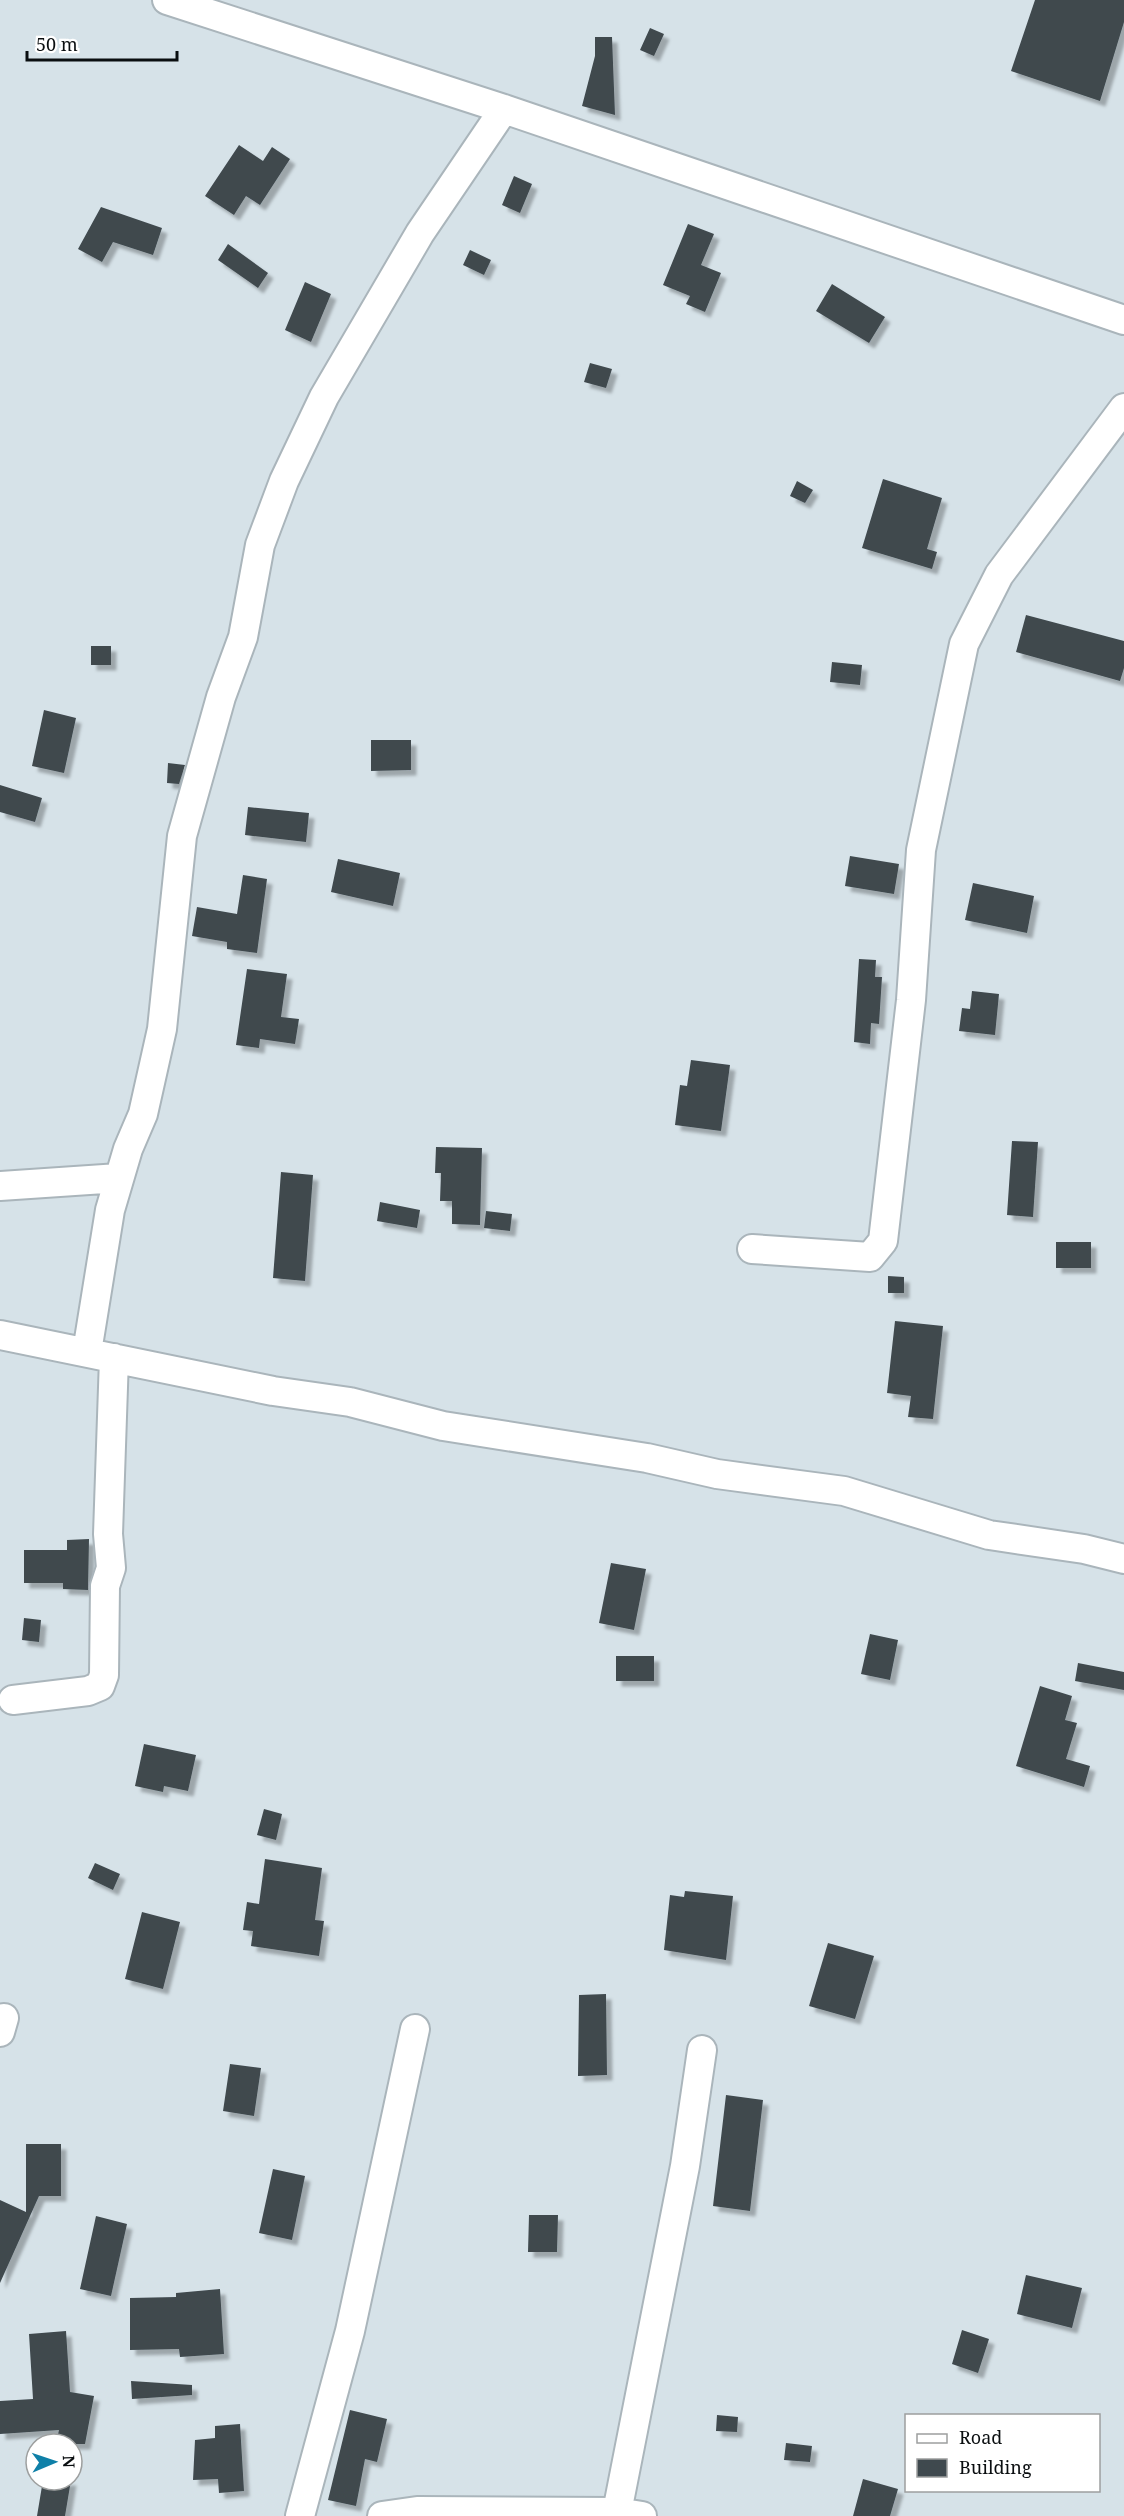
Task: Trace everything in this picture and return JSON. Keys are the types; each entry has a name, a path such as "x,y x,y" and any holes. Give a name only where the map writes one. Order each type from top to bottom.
{"street":[{"path":"167,0 504,109 1124,320"},
{"path":"13,1700 88,1691 100,1686 104,1675 105,1586 111,1568 100,1355 110,1210 128,1149 143,1114 162,1029 182,836 221,697 243,637 260,545 284,482 324,397 420,233 504,109"},
{"path":"752,1249 870,1257 883,1241 911,1000 921,850 963,644 999,575 1124,408"},
{"path":"0,1186 119,1178"},
{"path":"0,1335 273,1391 350,1402 443,1426 647,1458 717,1474 844,1491 989,1535 1084,1549 1124,1559"},
{"path":"300,2516 350,2331 415,2029"},
{"path":"381,2516 417,2511 618,2514 686,2166 702,2050"}],"building":[{"path":"1035,0 1124,0 1124,22 1100,101 1011,71"},
{"path":"650,28 664,34 654,56 640,50"},
{"path":"595,37 612,37 615,115 582,106 595,56"},
{"path":"239,145 263,161 272,147 290,159 260,205 246,196 234,215 205,196"},
{"path":"514,176 532,184 520,213 502,205"},
{"path":"101,207 162,228 153,255 113,242 102,262 78,249"},
{"path":"688,224 714,234 701,265 721,273 705,312 686,304 690,296 663,285"},
{"path":"228,244 268,273 258,288 218,260"},
{"path":"470,250 491,260 484,275 463,265"},
{"path":"305,282 331,294 311,342 285,330"},
{"path":"832,284 885,317 869,343 816,311"},
{"path":"590,363 612,369 606,388 584,382"},
{"path":"883,479 942,498 927,549 937,552 932,569 862,548"},
{"path":"797,481 813,490 805,503 790,496"},
{"path":"1026,615 1124,641 1124,668 1120,681 1016,652"},
{"path":"91,646 111,646 111,665 91,665"},
{"path":"832,662 862,665 860,685 830,682"},
{"path":"44,710 76,718 64,773 32,766"},
{"path":"371,740 411,740 411,770 371,771"},
{"path":"168,763 185,765 179,784 167,783"},
{"path":"0,785 42,798 35,822 0,812"},
{"path":"248,807 309,813 306,842 245,835"},
{"path":"850,856 899,864 894,894 845,886"},
{"path":"338,859 400,873 393,906 331,892"},
{"path":"243,875 267,879 257,953 227,949 227,942 192,936 197,907 237,914"},
{"path":"973,883 1034,896 1027,933 965,920"},
{"path":"859,959 876,960 875,977 882,977 879,1024 871,1023 870,1044 854,1042"},
{"path":"247,969 287,974 281,1017 299,1019 295,1044 260,1039 259,1048 236,1045"},
{"path":"972,991 999,994 995,1035 959,1031 962,1008 970,1009"},
{"path":"691,1060 730,1065 721,1131 675,1125 680,1085 687,1086"},
{"path":"1012,1141 1038,1142 1033,1217 1007,1215"},
{"path":"436,1147 482,1148 480,1225 452,1224 452,1201 440,1201 441,1173 435,1173"},
{"path":"281,1172 313,1175 305,1281 273,1278"},
{"path":"380,1202 420,1210 417,1228 377,1221"},
{"path":"486,1211 512,1214 510,1231 484,1228"},
{"path":"1056,1242 1091,1242 1091,1268 1056,1268"},
{"path":"888,1276 904,1277 904,1293 888,1293"},
{"path":"895,1321 943,1326 933,1419 908,1417 911,1396 887,1393"},
{"path":"89,1539 88,1590 63,1589 63,1583 24,1583 24,1550 67,1550 67,1540"},
{"path":"611,1563 646,1569 634,1630 599,1623"},
{"path":"24,1618 41,1620 39,1642 22,1640"},
{"path":"870,1634 898,1640 890,1680 861,1674"},
{"path":"616,1656 654,1656 654,1681 616,1681"},
{"path":"1078,1663 1124,1672 1124,1690 1075,1681"},
{"path":"1040,1686 1072,1696 1065,1720 1077,1723 1066,1759 1090,1766 1084,1787 1016,1766"},
{"path":"144,1744 196,1755 188,1791 164,1786 163,1792 135,1786"},
{"path":"264,1809 282,1814 276,1840 257,1835"},
{"path":"265,1859 322,1868 315,1920 324,1921 319,1956 251,1946 253,1931 243,1930 247,1902 259,1904"},
{"path":"95,1863 120,1874 113,1890 88,1878"},
{"path":"685,1891 733,1896 726,1960 664,1950 670,1895 684,1897"},
{"path":"142,1912 180,1922 163,1989 125,1979"},
{"path":"828,1943 874,1956 855,2019 809,2006"},
{"path":"606,1994 607,2075 578,2076 579,1995"},
{"path":"230,2064 261,2068 254,2116 223,2111"},
{"path":"726,2095 763,2100 750,2211 713,2206"},
{"path":"26,2144 61,2144 61,2196 39,2196 0,2283 0,2200 26,2212"},
{"path":"273,2169 305,2176 292,2240 259,2233"},
{"path":"529,2215 558,2215 557,2252 528,2252"},
{"path":"96,2216 127,2224 111,2296 80,2289"},
{"path":"1026,2275 1082,2288 1072,2328 1017,2314"},
{"path":"220,2289 224,2354 180,2357 179,2349 130,2350 130,2298 176,2297 176,2293"},
{"path":"962,2330 989,2339 978,2373 952,2364"},
{"path":"66,2331 70,2392 94,2396 85,2444 84,2432 59,2432 59,2430 0,2434 0,2401 33,2399 29,2334"},
{"path":"131,2381 192,2385 192,2395 132,2399"},
{"path":"350,2410 387,2419 377,2462 365,2459 356,2506 328,2500"},
{"path":"717,2415 738,2417 737,2432 716,2431"},
{"path":"240,2424 244,2491 219,2493 218,2479 193,2480 195,2440 215,2438 215,2426"},
{"path":"786,2443 812,2446 810,2462 784,2460"},
{"path":"863,2479 898,2489 890,2516 853,2516"},
{"path":"41,2492 69,2492 65,2516 37,2516"}]}
